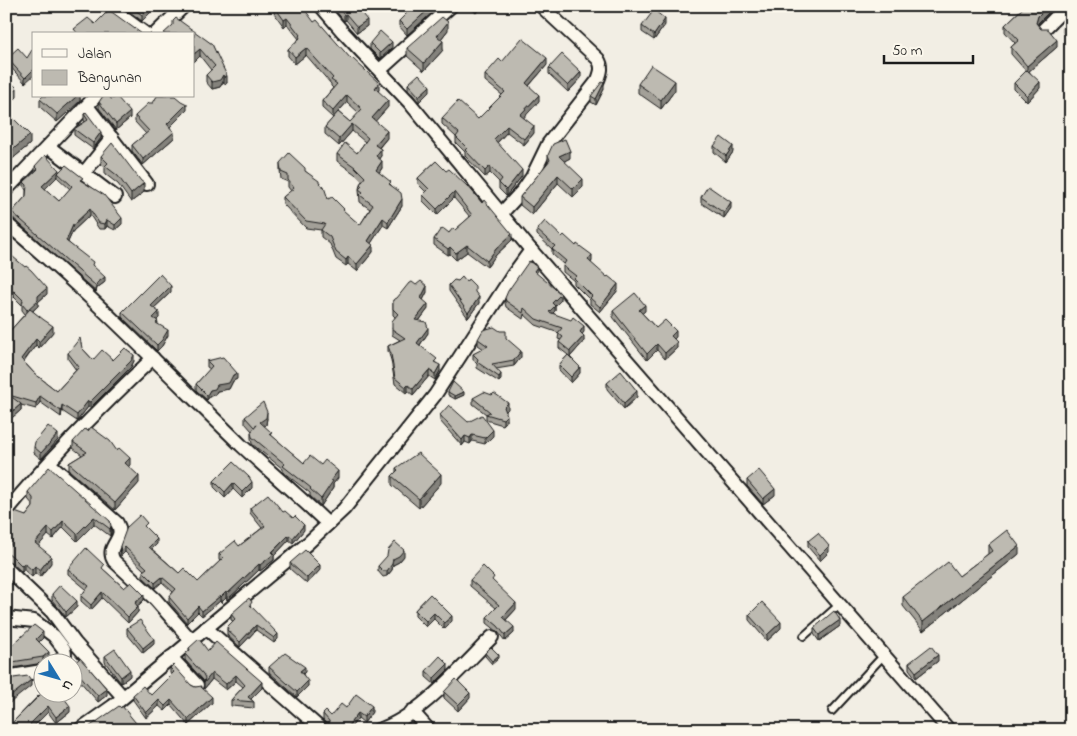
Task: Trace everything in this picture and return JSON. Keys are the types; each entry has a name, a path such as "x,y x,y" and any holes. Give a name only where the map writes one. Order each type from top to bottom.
{"street":[{"path":"108,6 143,32"},
{"path":"157,32 184,6"},
{"path":"321,6 409,102 531,250 949,730"},
{"path":"380,70 451,6"},
{"path":"501,214 532,177 548,144 598,80 601,71 601,64 598,59 541,6"},
{"path":"1044,29 1067,6"},
{"path":"6,190 91,101 112,138 147,184"},
{"path":"84,173 112,138"},
{"path":"48,147 115,197"},
{"path":"6,224 51,262 153,358 242,446 328,524"},
{"path":"79,730 123,697 308,543 344,509 435,395 531,250"},
{"path":"6,512 105,403 153,358"},
{"path":"49,463 117,523 121,533 111,549 111,556 114,561 155,599 191,640"},
{"path":"6,568 52,612 75,643 123,697"},
{"path":"6,618 34,621 47,630 64,649 63,654"},
{"path":"206,628 322,730"},
{"path":"378,730 393,724 440,690 492,638"},
{"path":"170,657 197,685"},
{"path":"6,677 32,673"},
{"path":"412,711 429,730"}],"lane":[{"path":"804,636 840,603"},
{"path":"832,711 883,656"}],"building":[{"path":"130,6 150,6 142,15"},
{"path":"274,6 302,6 314,22 317,20 351,59 379,83 375,88 388,100 372,118 387,131 375,145 381,149 376,156 382,161 376,170 391,182 389,184 401,193 402,199 388,222 383,218 368,241 373,245 357,264 348,257 346,260 336,252 330,237 321,230 325,224 306,221 283,197 294,188 288,180 288,175 281,172 280,163 289,153 305,168 305,171 319,181 324,187 328,199 332,197 360,225 373,205 360,195 363,192 359,189 362,186 360,184 365,177 337,154 345,143 357,153 368,138 352,124 339,139 325,127 338,112 350,122 362,109 347,95 333,111 322,101 337,84 331,80 333,78 306,48 295,57 288,49 300,38 300,35 287,18 284,20"},
{"path":"337,6 361,6 358,9 367,20 357,27"},
{"path":"414,6 432,6 407,29 399,21"},
{"path":"1025,6 1048,6 1038,16 1036,23 1041,29 1048,29 1057,40 1027,66 1011,47 1019,40 1005,25"},
{"path":"109,10 139,32 76,32 74,29 88,18 95,24"},
{"path":"654,10 665,19 654,35 642,26"},
{"path":"442,17 448,22 437,36 443,41 424,63 407,48"},
{"path":"176,18 212,44 227,76 224,77 223,75 220,80 212,82 206,75 215,66 200,49 195,53 195,32 165,32 173,25 173,21"},
{"path":"1071,20 1071,35 1063,27"},
{"path":"380,31 392,42 380,53 370,43"},
{"path":"522,38 547,58 526,83 539,95 520,115 534,126 524,139 507,126 494,139 522,170 506,190 499,183 502,179 490,166 485,171 465,150 467,148 456,137 459,133 442,118 458,101 478,119 505,92 485,75 499,59 502,62"},
{"path":"18,48 27,58 32,50 32,71 25,78 7,58"},
{"path":"562,54 581,72 568,86 549,68"},
{"path":"651,65 675,81 661,100 638,84"},
{"path":"1027,70 1040,82 1027,96 1014,83"},
{"path":"419,74 430,86 419,96 408,84"},
{"path":"602,82 604,83 596,99 591,96"},
{"path":"12,83 17,88 6,100 6,88"},
{"path":"41,98 75,98 57,114"},
{"path":"102,98 118,98 130,112 116,124 99,102"},
{"path":"156,98 177,98 187,104 167,124 174,132 143,159 132,145 149,131 135,116 149,103 153,103"},
{"path":"6,111 30,135 10,152 6,148"},
{"path":"86,112 101,132 93,143 74,129 88,120 84,114"},
{"path":"721,137 733,146 726,156 714,146"},
{"path":"565,139 570,151 559,156 583,179 573,189 558,175 532,207 520,197 550,160 548,155 553,144"},
{"path":"112,143 144,183 131,194 118,176 105,166 108,163 101,156"},
{"path":"45,155 59,170 42,186 59,201 72,186 58,173 66,165 83,178 80,180 104,195 122,218 115,225 107,220 105,224 99,223 90,209 73,225 66,241 93,262 92,265 105,277 96,286 12,212 26,196 27,185 24,182 38,169 35,166"},
{"path":"436,161 446,171 449,169 468,186 482,203 484,200 512,234 496,249 487,261 467,245 456,253 450,247 448,249 434,239 440,230 444,229 449,233 472,215 454,192 437,209 423,195 429,189 418,178"},
{"path":"708,186 731,202 724,213 701,197"},
{"path":"545,221 562,237 564,235 576,246 577,244 592,255 588,260 618,284 600,307 574,278 576,276 563,266 566,261 552,249 555,246 537,230"},
{"path":"6,251 31,270 47,288 27,310 22,304 23,300 14,291 11,292 6,287 6,284 11,280 6,276"},
{"path":"529,261 537,267 534,271 561,294 552,303 555,306 549,312 571,320 573,317 584,326 580,332 584,336 570,351 559,342 563,337 558,333 562,328 536,319 524,308 523,313 506,301 505,298 508,291"},
{"path":"160,274 171,286 151,306 159,312 153,318 158,321 156,323 168,330 157,345 122,312"},
{"path":"462,277 466,282 468,279 475,286 475,292 479,297 468,313 449,285 454,280 458,281"},
{"path":"421,281 427,286 421,298 428,304 415,320 426,322 428,328 417,343 437,359 434,362 440,365 435,374 429,370 413,389 408,385 406,387 395,378 388,346 405,338 392,329 392,321 398,314 393,309 393,300 397,298 409,283 412,282 416,285"},
{"path":"635,293 645,305 639,310 656,328 665,320 676,331 671,336 677,342 665,353 657,344 647,354 613,311"},
{"path":"30,309 53,326 39,342 36,339 21,359 34,373 57,391 79,367 68,353 80,338 82,348 93,360 102,350 113,360 125,348 134,355 131,361 90,402 88,401 77,415 62,405 61,411 40,396 36,403 9,395 21,404 6,417 6,335"},
{"path":"494,327 500,331 506,331 506,338 521,351 514,360 492,364 501,374 499,377 477,362 478,359 473,354 488,346 478,339 483,330"},
{"path":"568,355 580,367 571,377 559,365"},
{"path":"223,357 237,373 233,375 229,383 217,385 207,395 196,384 212,366 207,361"},
{"path":"621,371 637,391 624,403 607,383"},
{"path":"453,382 464,392 455,396 448,392"},
{"path":"484,392 492,395 494,393 508,403 504,407 507,415 503,419 486,414 490,412 473,398"},
{"path":"263,402 267,412 266,418 260,422 272,433 270,434 304,463 310,456 321,465 325,460 338,471 321,499 311,488 283,466 285,464 252,437 251,432 257,425 254,427 245,417"},
{"path":"449,405 468,422 482,415 493,430 485,438 472,435 470,438 465,436 462,440 440,415"},
{"path":"48,426 58,434 41,453 34,447 35,442"},
{"path":"91,427 110,441 117,451 119,448 130,458 125,463 139,476 115,503 69,463 87,452 73,442 85,429 88,431"},
{"path":"418,453 441,474 419,499 392,476 398,470 396,468"},
{"path":"233,462 252,482 242,492 233,483 225,492 214,481"},
{"path":"49,467 110,521 111,526 110,529 94,517 77,534 63,521 53,532 48,528 35,543 51,556 40,570 35,566 32,570 24,563 22,566 11,555 6,554 6,550 11,544 6,540 6,534 13,525 6,519 6,516 12,511 26,516 33,507 33,498 28,492"},
{"path":"759,470 775,489 763,499 747,480"},
{"path":"268,494 283,512 285,511 293,518 295,516 304,525 293,538 289,535 272,552 274,554 259,564 227,594 226,592 220,596 202,611 198,606 187,618 169,597 176,589 162,577 155,583 143,571 147,568 125,547 121,551 120,546 127,527 140,515 147,523 144,526 157,539 149,547 179,573 184,568 198,582 223,558 219,554 235,541 239,546 265,526 250,508"},
{"path":"1007,530 1019,546 923,622 903,597 948,562 959,576 992,551 988,545"},
{"path":"818,533 829,546 820,555 808,541"},
{"path":"395,542 404,550 393,559 387,571 383,571 378,566 387,556 388,550"},
{"path":"86,548 104,565 102,568 124,588 131,582 144,595 135,603 138,607 128,617 102,592 91,605 81,596 89,586 68,569"},
{"path":"305,550 320,565 307,578 290,563"},
{"path":"483,566 494,577 492,580 516,603 503,617 514,627 505,635 487,617 499,605 470,580"},
{"path":"60,585 77,601 66,612 52,594"},
{"path":"430,594 452,616 444,623 434,613 426,621 415,610"},
{"path":"249,598 252,602 250,605 278,634 274,638 256,625 240,642 227,630 227,627 235,619 231,614"},
{"path":"762,602 781,622 767,635 749,615"},
{"path":"834,611 840,620 819,635 814,628"},
{"path":"140,620 154,639 143,648 127,628"},
{"path":"34,625 43,632 36,639 49,652 47,654 32,654 32,659 6,663 6,651"},
{"path":"199,639 208,651 216,642 262,682 248,697 254,702 231,700 245,685 236,675 226,684 212,673 204,683 205,678 203,674 185,654"},
{"path":"931,646 938,655 916,672 909,663"},
{"path":"491,647 499,655 492,661 485,653"},
{"path":"115,649 130,670 121,677 105,656"},
{"path":"285,653 305,667 300,671 308,681 297,692 269,667"},
{"path":"440,656 448,664 434,678 426,671"},
{"path":"82,660 107,689 98,696 82,678"},
{"path":"173,665 191,685 195,687 202,686 212,697 188,719 171,700 165,706 159,700 146,713 133,695 143,686 151,695 174,672 170,668"},
{"path":"28,676 31,680 6,700 6,679"},
{"path":"456,679 470,693 458,705 444,692"},
{"path":"356,694 372,706 364,717 358,713 347,727 345,726 342,730 332,730 329,727 329,721 323,714 326,711 331,716 341,704 346,708"},
{"path":"32,703 68,704 70,706 56,717 48,706 30,724 35,730 19,730 12,723"},
{"path":"119,706 121,708 122,706 140,728 138,730 91,730 89,727"},
{"path":"302,722 309,729 312,726 316,730 295,730"}]}
